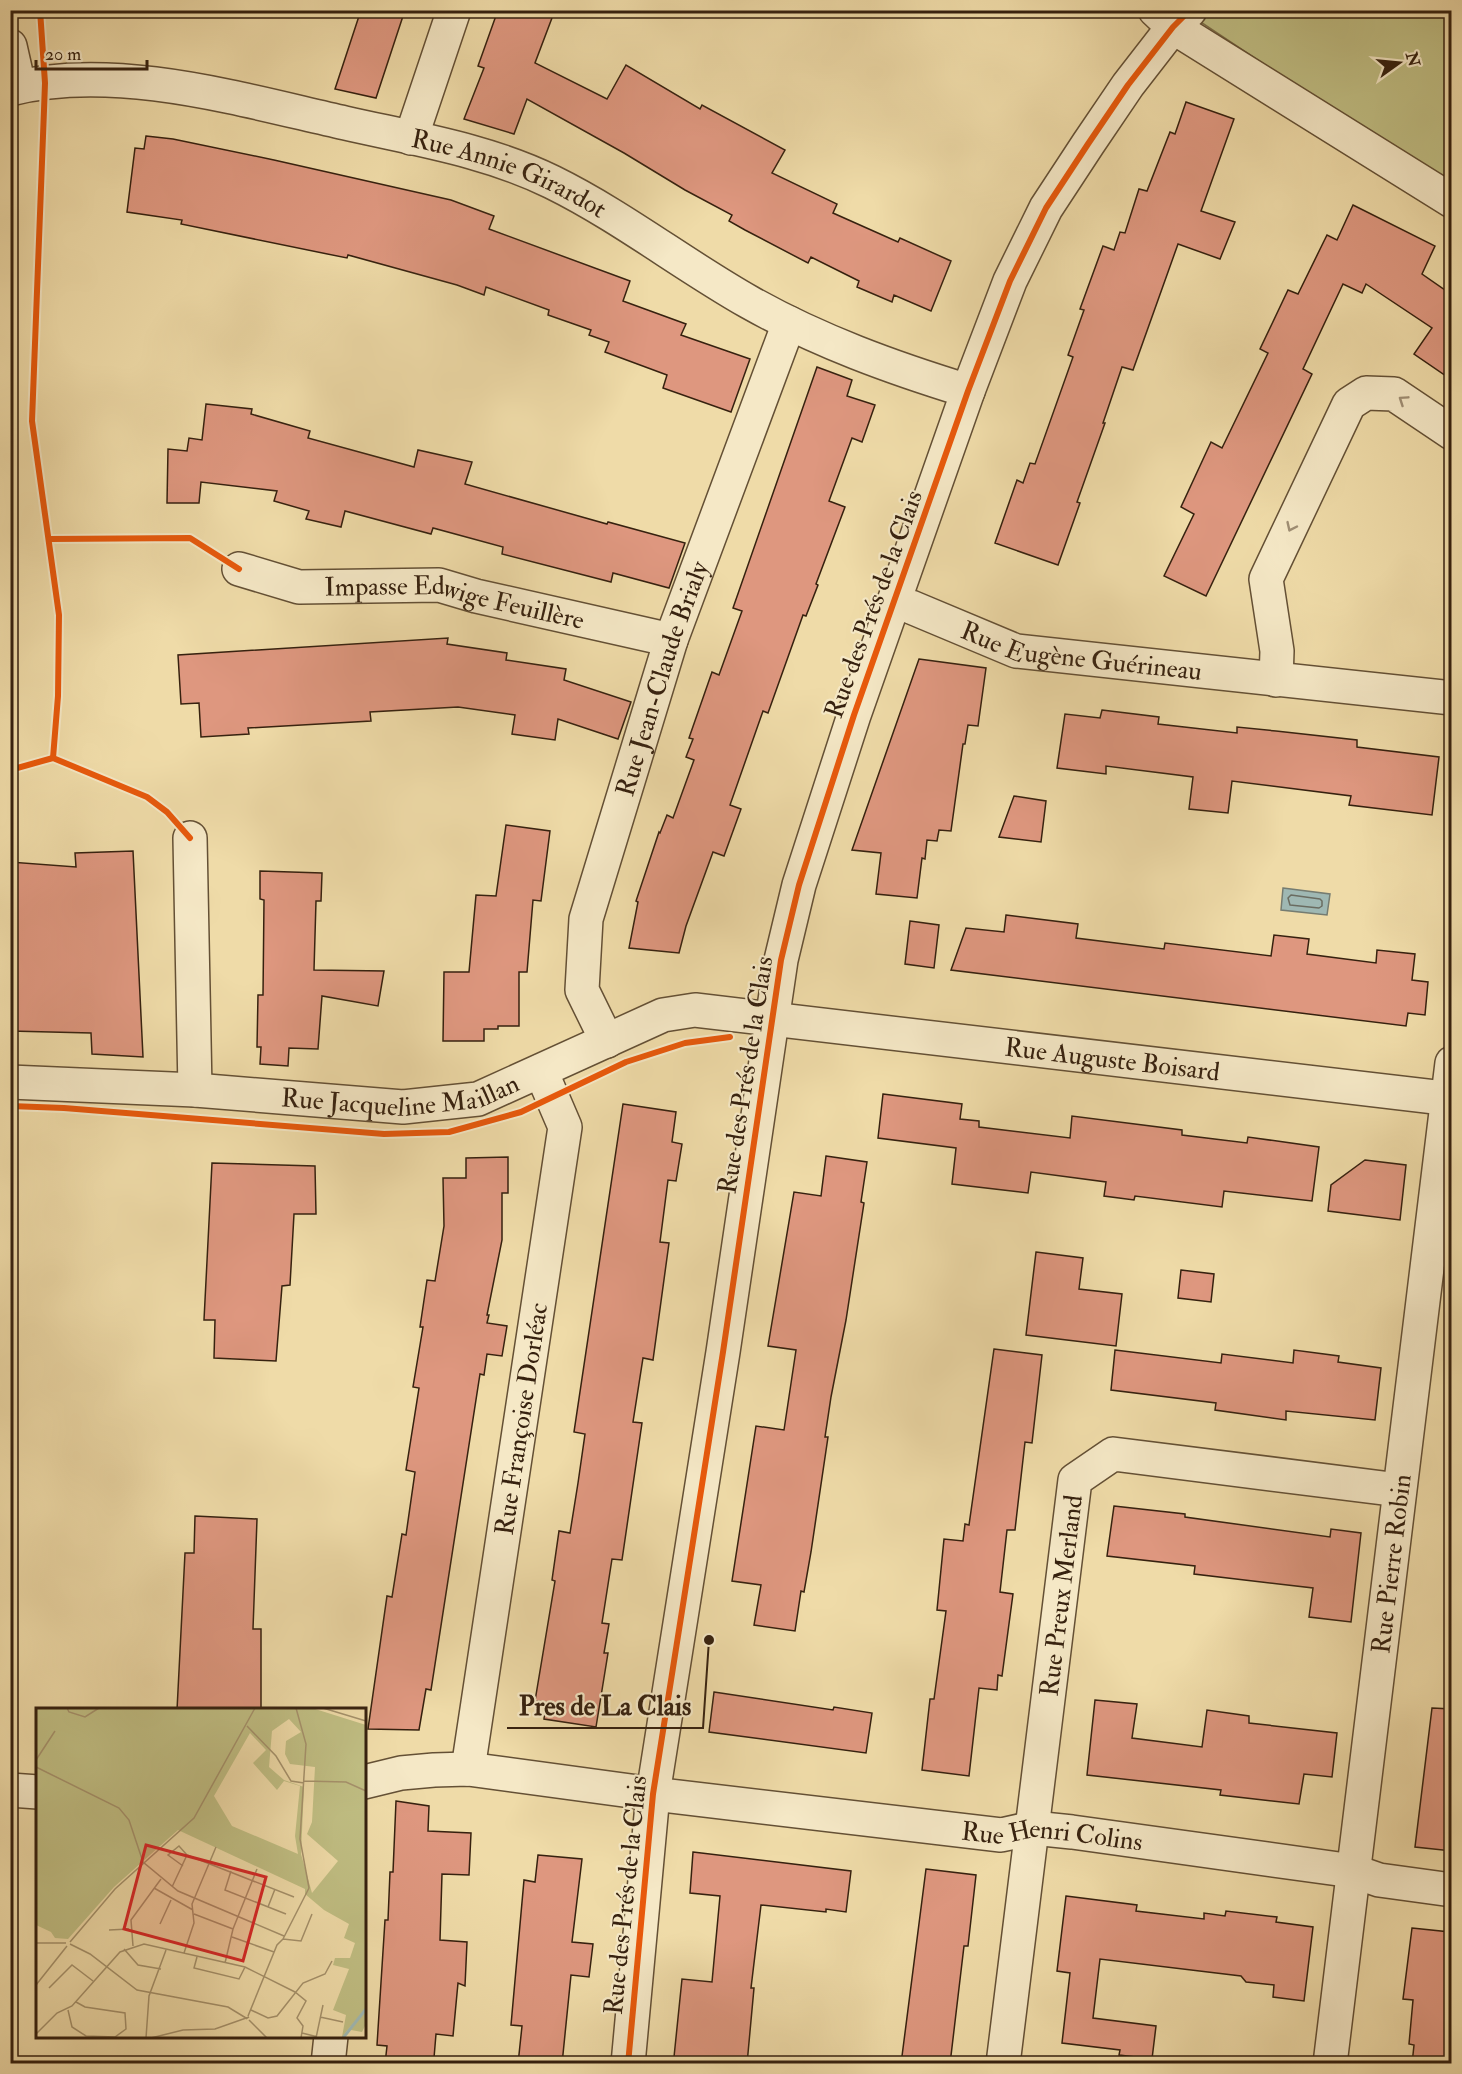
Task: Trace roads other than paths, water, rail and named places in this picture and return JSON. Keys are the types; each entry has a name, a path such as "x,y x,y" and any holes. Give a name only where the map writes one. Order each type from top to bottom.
{"street":[{"path":"411,138 454,10"},
{"path":"1173,16 1452,201"},
{"name":"Rue des Prés de la Clais","path":"628,2064 652,1794 719,1375 781,960 799,885 854,715 968,391 1010,280 1046,208 1173,16"},
{"path":"10,46 15,87"},
{"name":"Rue Annie Girardot","path":"15,87 68,80 128,81 249,102 460,148 549,181 622,222 689,267 751,304 789,323 861,355 968,391"},
{"name":"Rue Jean-Claude Brialy","path":"607,1041 582,990 586,919 671,640 789,323"},
{"path":"1276,680 1277,651 1266,579 1349,404 1366,393 1394,394 1452,433"},
{"name":"Impasse Edwige Feuillère","path":"239,569 299,587 440,585 476,596 671,640"},
{"name":"Rue Eugène Guérineau","path":"894,602 1016,651 1452,698"},
{"path":"190,838 195,1090"},
{"name":"Rue Jacqueline Maillan","path":"10,1082 195,1090 403,1107 478,1099 663,1015 695,1010 772,1018"},
{"name":"Rue Auguste Boisard","path":"772,1018 1449,1099"},
{"name":"Rue Pierre Robin","path":"1330,2064 1452,1063"},
{"name":"Rue Françoise Dorléac","path":"468,1769 565,1128 541,1071"},
{"name":"Rue Preux Merland","path":"1003,2064 1075,1480 1113,1454 1399,1490"},
{"name":"Rue Henri Colins","path":"366,1782 401,1773 468,1769 652,1794 1001,1835 1033,1828 1072,1832 1353,1871 1379,1880 1452,1890"},
{"path":"10,1790 36,1792"},
{"path":"328,2064 331,2038"}],"water":[{"path":"1283,888 1330,894 1327,915 1281,910"}],"place":[{"name":"Pres de La Clais","path":"709,1640"}]}
